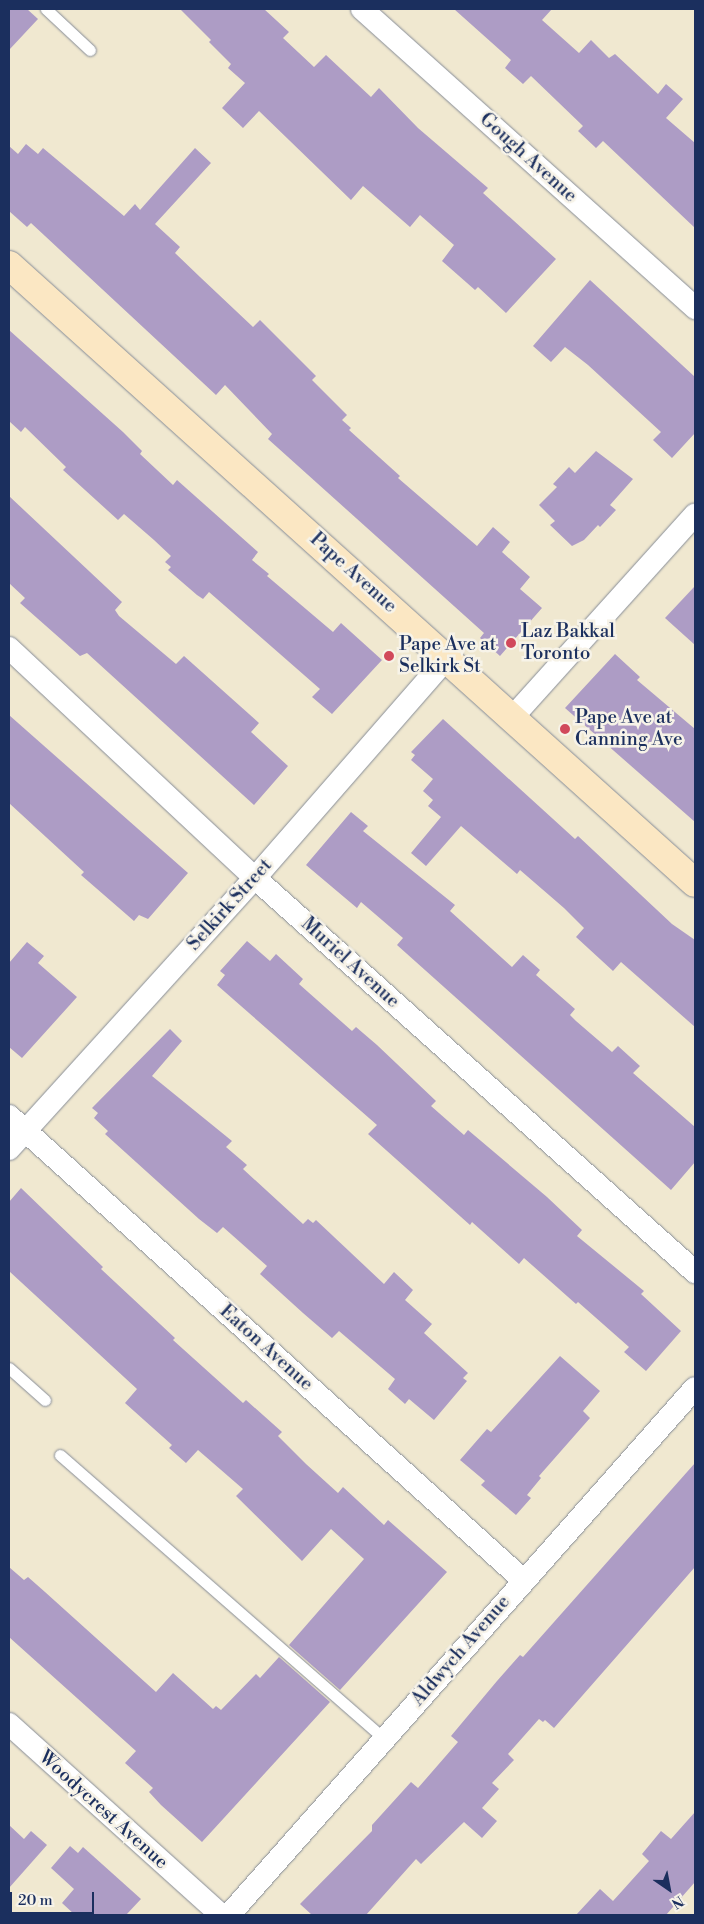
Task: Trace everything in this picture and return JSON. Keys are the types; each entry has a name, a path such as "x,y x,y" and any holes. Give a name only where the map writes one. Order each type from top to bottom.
{"main road":[{"name":"Pape Avenue","path":"9,265 446,658 510,719 695,883"}],"street":[{"name":"Gough Avenue","path":"372,12 695,308"},
{"path":"510,719 695,515"},
{"name":"Muriel Avenue","path":"9,648 255,878 695,1272"},
{"name":"Selkirk Street","path":"9,1149 255,878 446,658"},
{"name":"Eaton Avenue","path":"9,1116 523,1580"},
{"name":"Aldwych Avenue","path":"229,1915 385,1740 523,1580 695,1388"},
{"name":"Woodycrest Avenue","path":"9,1724 221,1915"}],"lane":[{"path":"46,9 90,50"},
{"path":"9,1368 45,1400"},
{"path":"60,1455 385,1740"}],"building":[{"path":"9,9 27,9 38,19 9,50"},
{"path":"180,9 264,9 289,32 283,38 314,67 326,55 371,97 379,88 418,128 488,188 483,193 556,259 506,313 478,287 475,290 442,261 454,245 420,215 410,227 363,186 351,200 259,111 243,128 222,108 245,83 228,68 231,64 209,42 211,40"},
{"path":"454,9 552,9 542,20 579,53 591,40 609,58 615,54 658,94 666,84 683,99 666,118 695,143 695,228 603,141 596,148 578,131 583,126 531,76 523,84 505,68 511,60"},
{"path":"26,144 38,154 43,148 124,216 135,204 140,210 195,148 211,163 155,224 180,247 175,253 200,277 253,327 260,320 316,376 312,380 347,415 342,420 351,428 349,430 400,476 398,478 477,546 493,527 510,542 502,552 530,577 520,589 542,608 500,656 480,638 484,633 268,439 272,434 225,385 216,395 31,223 27,227 9,211 9,146 18,154"},
{"path":"590,280 695,377 695,433 672,458 653,440 661,432 588,365 565,347 551,362 533,346"},
{"path":"9,330 123,432 142,451 140,454 173,485 177,480 258,552 252,560 269,574 267,576 333,632 341,623 382,660 332,714 312,697 320,689 209,592 203,599 197,595 168,570 171,567 165,562 171,556 154,540 124,514 118,520 63,470 66,467 25,427 21,432 9,421"},
{"path":"596,451 633,479 610,505 616,510 600,527 598,525 584,540 572,546 550,525 555,521 539,505 557,487 553,484 569,467 575,473"},
{"path":"9,496 122,602 115,610 119,616 176,664 184,656 259,723 251,732 288,766 254,805 87,653 80,656 20,603 25,598 9,583"},
{"path":"695,586 695,645 665,618"},
{"path":"615,654 640,677 637,680 695,729 695,822 565,708"},
{"path":"9,715 188,873 148,919 139,915 134,921 81,875 84,872 9,803"},
{"path":"443,719 575,839 578,836 672,924 695,940 695,1027 621,962 613,971 576,937 584,928 564,908 520,870 517,874 461,826 426,866 411,853 441,817 428,806 433,800 423,791 433,779 411,760 415,755 411,752"},
{"path":"351,812 368,826 363,831 455,905 450,911 512,967 523,955 540,970 536,975 575,1009 570,1015 612,1052 618,1046 640,1066 633,1073 695,1127 695,1162 671,1190 397,945 403,938 361,902 357,908 306,865"},
{"path":"247,941 270,961 276,954 303,979 299,984 352,1031 356,1027 436,1101 431,1106 464,1135 468,1130 547,1197 582,1230 577,1236 644,1291 641,1294 681,1331 646,1371 624,1352 629,1347 578,1302 576,1304 524,1258 519,1264 472,1222 470,1225 368,1134 377,1125 217,985 225,975 220,971"},
{"path":"27,942 44,956 38,963 77,997 22,1058 9,1047 9,963"},
{"path":"170,1029 182,1041 152,1076 232,1141 226,1147 247,1165 243,1169 303,1224 308,1219 313,1223 316,1220 384,1284 394,1272 413,1290 405,1300 432,1324 424,1333 468,1373 463,1378 467,1381 434,1420 409,1399 405,1404 388,1389 395,1379 339,1331 332,1338 303,1313 260,1274 267,1266 223,1227 217,1233 199,1219 105,1134 108,1131 94,1118 98,1113 92,1108"},
{"path":"21,1188 103,1267 101,1269 175,1338 173,1340 243,1403 246,1400 282,1432 278,1436 338,1493 343,1487 384,1525 388,1520 447,1572 340,1690 289,1645 364,1559 331,1529 302,1561 236,1496 243,1489 198,1450 186,1463 169,1448 172,1445 125,1403 137,1389 9,1271 9,1202"},
{"path":"560,1356 600,1391 583,1411 590,1418 539,1476 541,1478 527,1495 531,1498 516,1515 481,1485 485,1481 460,1460 487,1429 491,1432"},
{"path":"695,1463 695,1567 554,1728 545,1720 543,1722 539,1719 508,1754 514,1760 492,1783 499,1789 482,1808 497,1821 482,1838 464,1822 421,1864 416,1859 366,1915 312,1915 300,1904 372,1831 372,1825 411,1782 418,1788 458,1742 451,1736 497,1681 520,1655 523,1657"},
{"path":"9,1567 24,1580 28,1577 156,1692 173,1673 213,1709 216,1706 221,1710 256,1674 260,1678 279,1657 330,1702 202,1842 161,1805 149,1792 153,1788 125,1763 136,1751 9,1637"},
{"path":"695,1812 695,1882 666,1915 576,1915 600,1889 613,1901 649,1861 642,1854 661,1831 671,1839"},
{"path":"9,1825 24,1839 31,1831 47,1845 9,1888"},
{"path":"70,1846 78,1853 83,1847 141,1899 126,1915 75,1915 62,1903 74,1889 51,1868"}],"place":[{"name":"Laz Bakkal Toronto","path":"511,643"},
{"name":"Pape Ave at Selkirk St","path":"389,656"},
{"name":"Pape Ave at Canning Ave","path":"565,729"}]}
